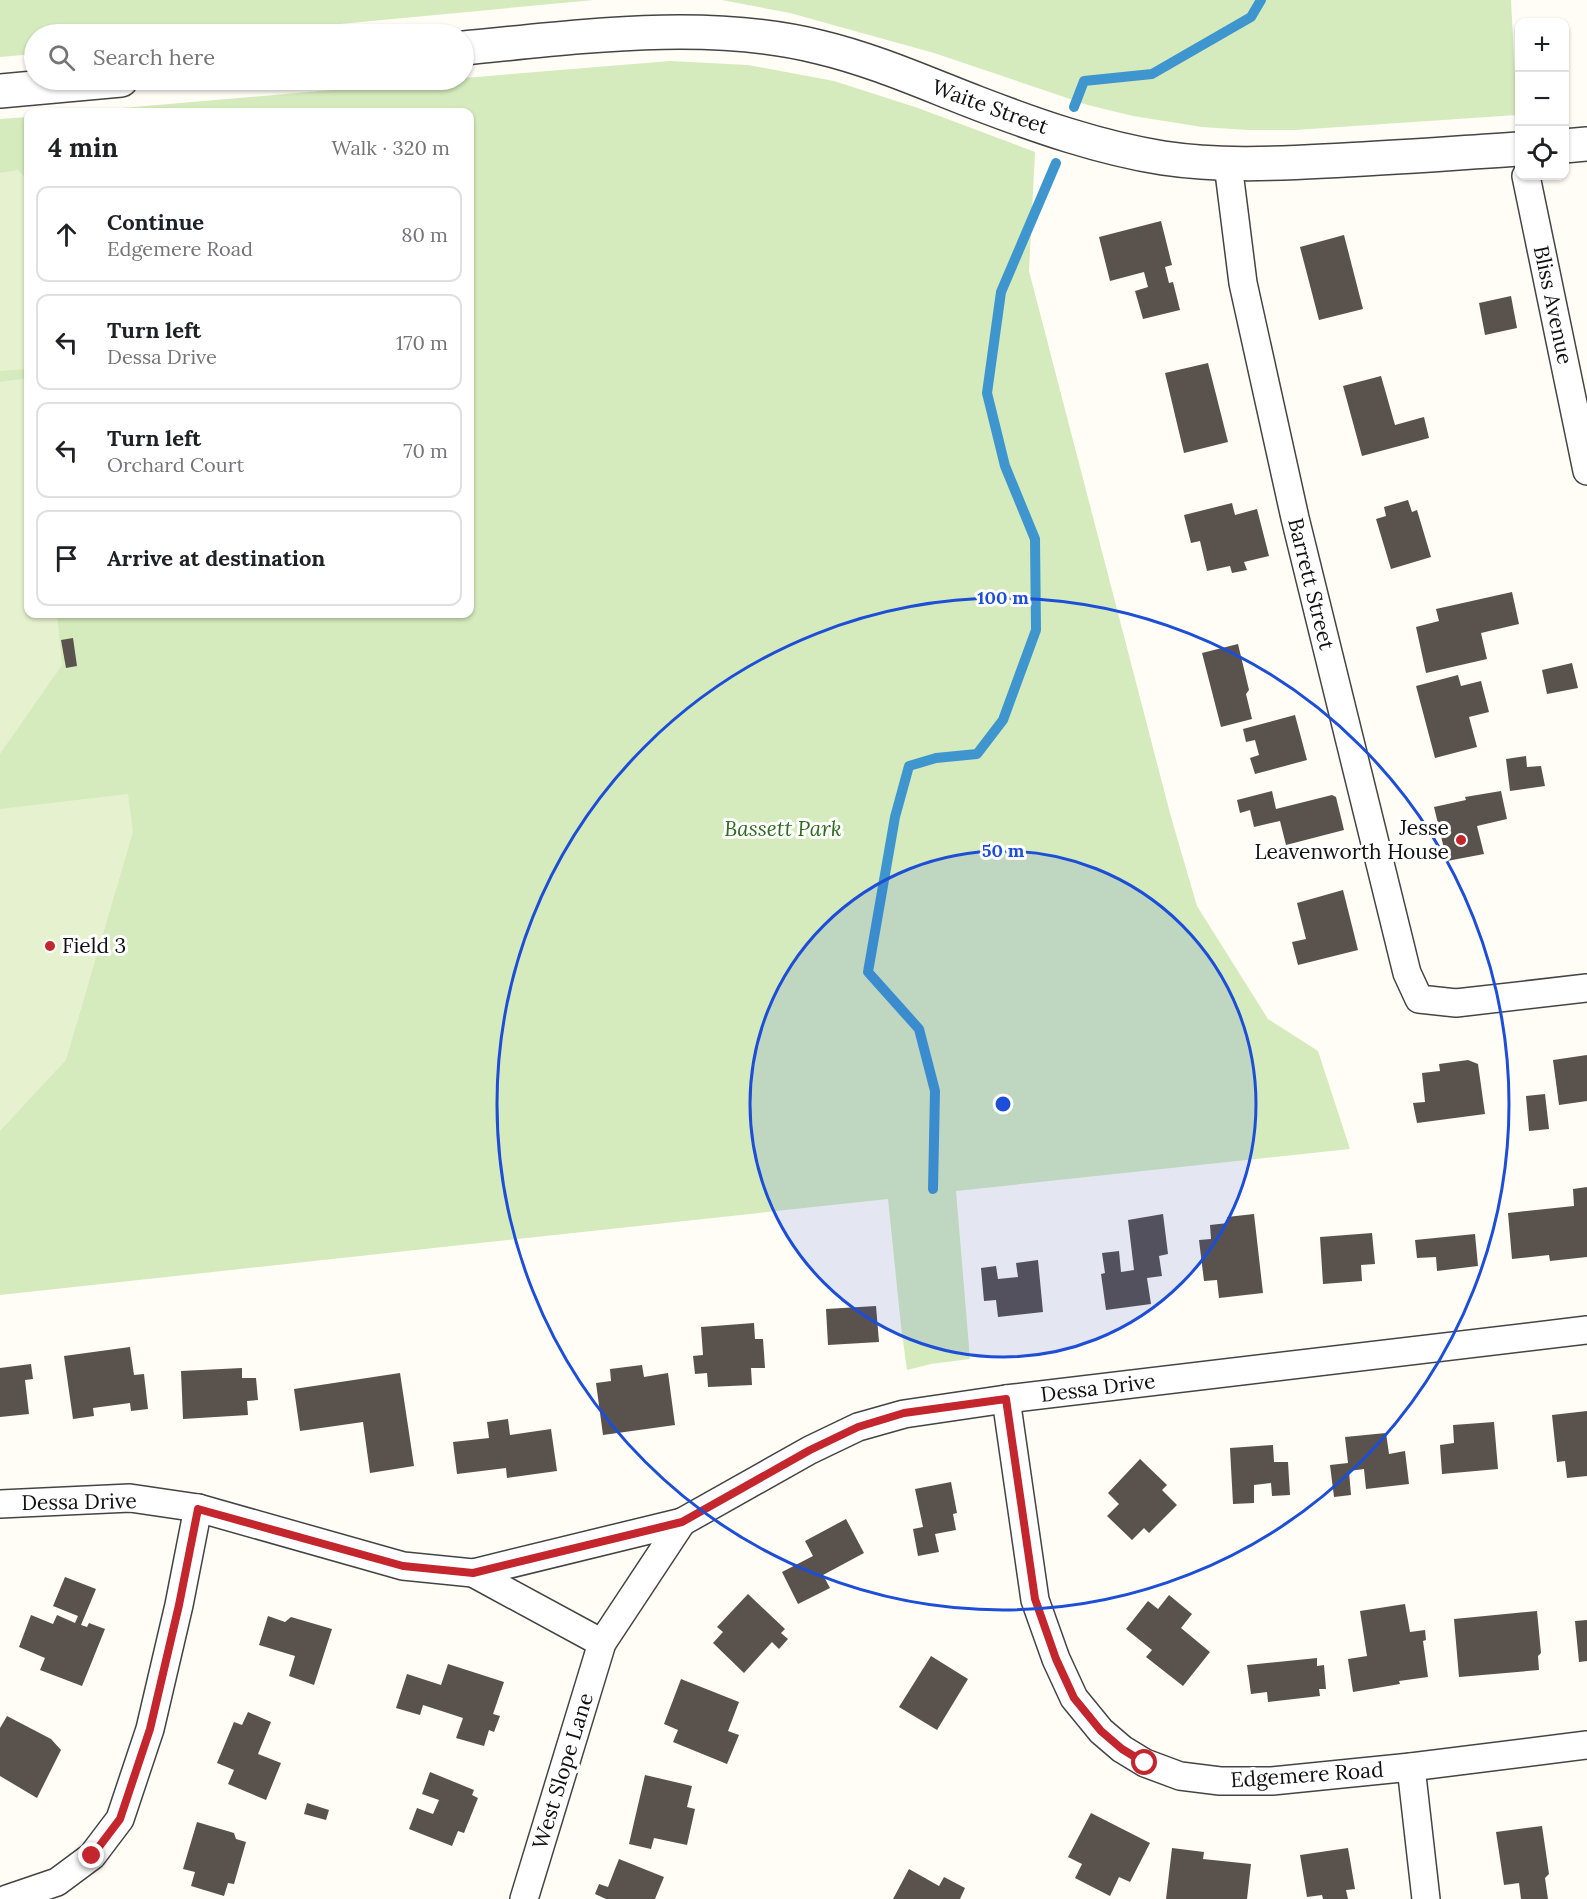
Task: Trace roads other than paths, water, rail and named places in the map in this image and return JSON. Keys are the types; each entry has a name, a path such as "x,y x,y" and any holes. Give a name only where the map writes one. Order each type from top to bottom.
{"street":[{"name":"Waite Street","path":"474,47 614,35 689,33 756,36 817,46 881,65 1067,135 1163,158 1228,164 1335,161 1515,148"},
{"path":"0,91 24,89"},
{"path":"1569,146 1587,144"},
{"name":"Barrett Street","path":"1228,164 1243,283 1295,518 1407,973 1419,999 1456,1003 1587,988"},
{"name":"Bliss Avenue","path":"1527,180 1587,471"},
{"name":"Dessa Drive","path":"0,1504 130,1498 198,1509 403,1566 473,1573 682,1522 810,1450 858,1427 904,1413 1587,1330"},
{"name":"Edgemere Road","path":"1006,1399 1035,1599 1056,1659 1074,1698 1101,1731 1122,1749 1145,1763 1180,1776 1221,1781 1272,1781 1411,1767 1587,1744"},
{"path":"7,1899 57,1882 92,1856 120,1819 150,1729 179,1605 198,1509"},
{"name":"West Slope Lane","path":"524,1899 602,1643 682,1522"},
{"path":"473,1573 602,1643"},
{"path":"1411,1767 1426,1899"}],"waterway":[{"path":"1074,107 1084,81 1152,74 1251,17 1261,0"},
{"path":"933,1189 935,1091 919,1029 868,972 895,817 909,766 936,758 977,754 1003,720 1036,630 1035,539 1005,466 987,393 1001,292 1056,163"}],"place":[{"name":"Jesse Leavenworth House","path":"1461,840"},
{"name":"Field 3","path":"50,946"}],"park label":[{"name":"Bassett Park","path":"783,829"}]}
